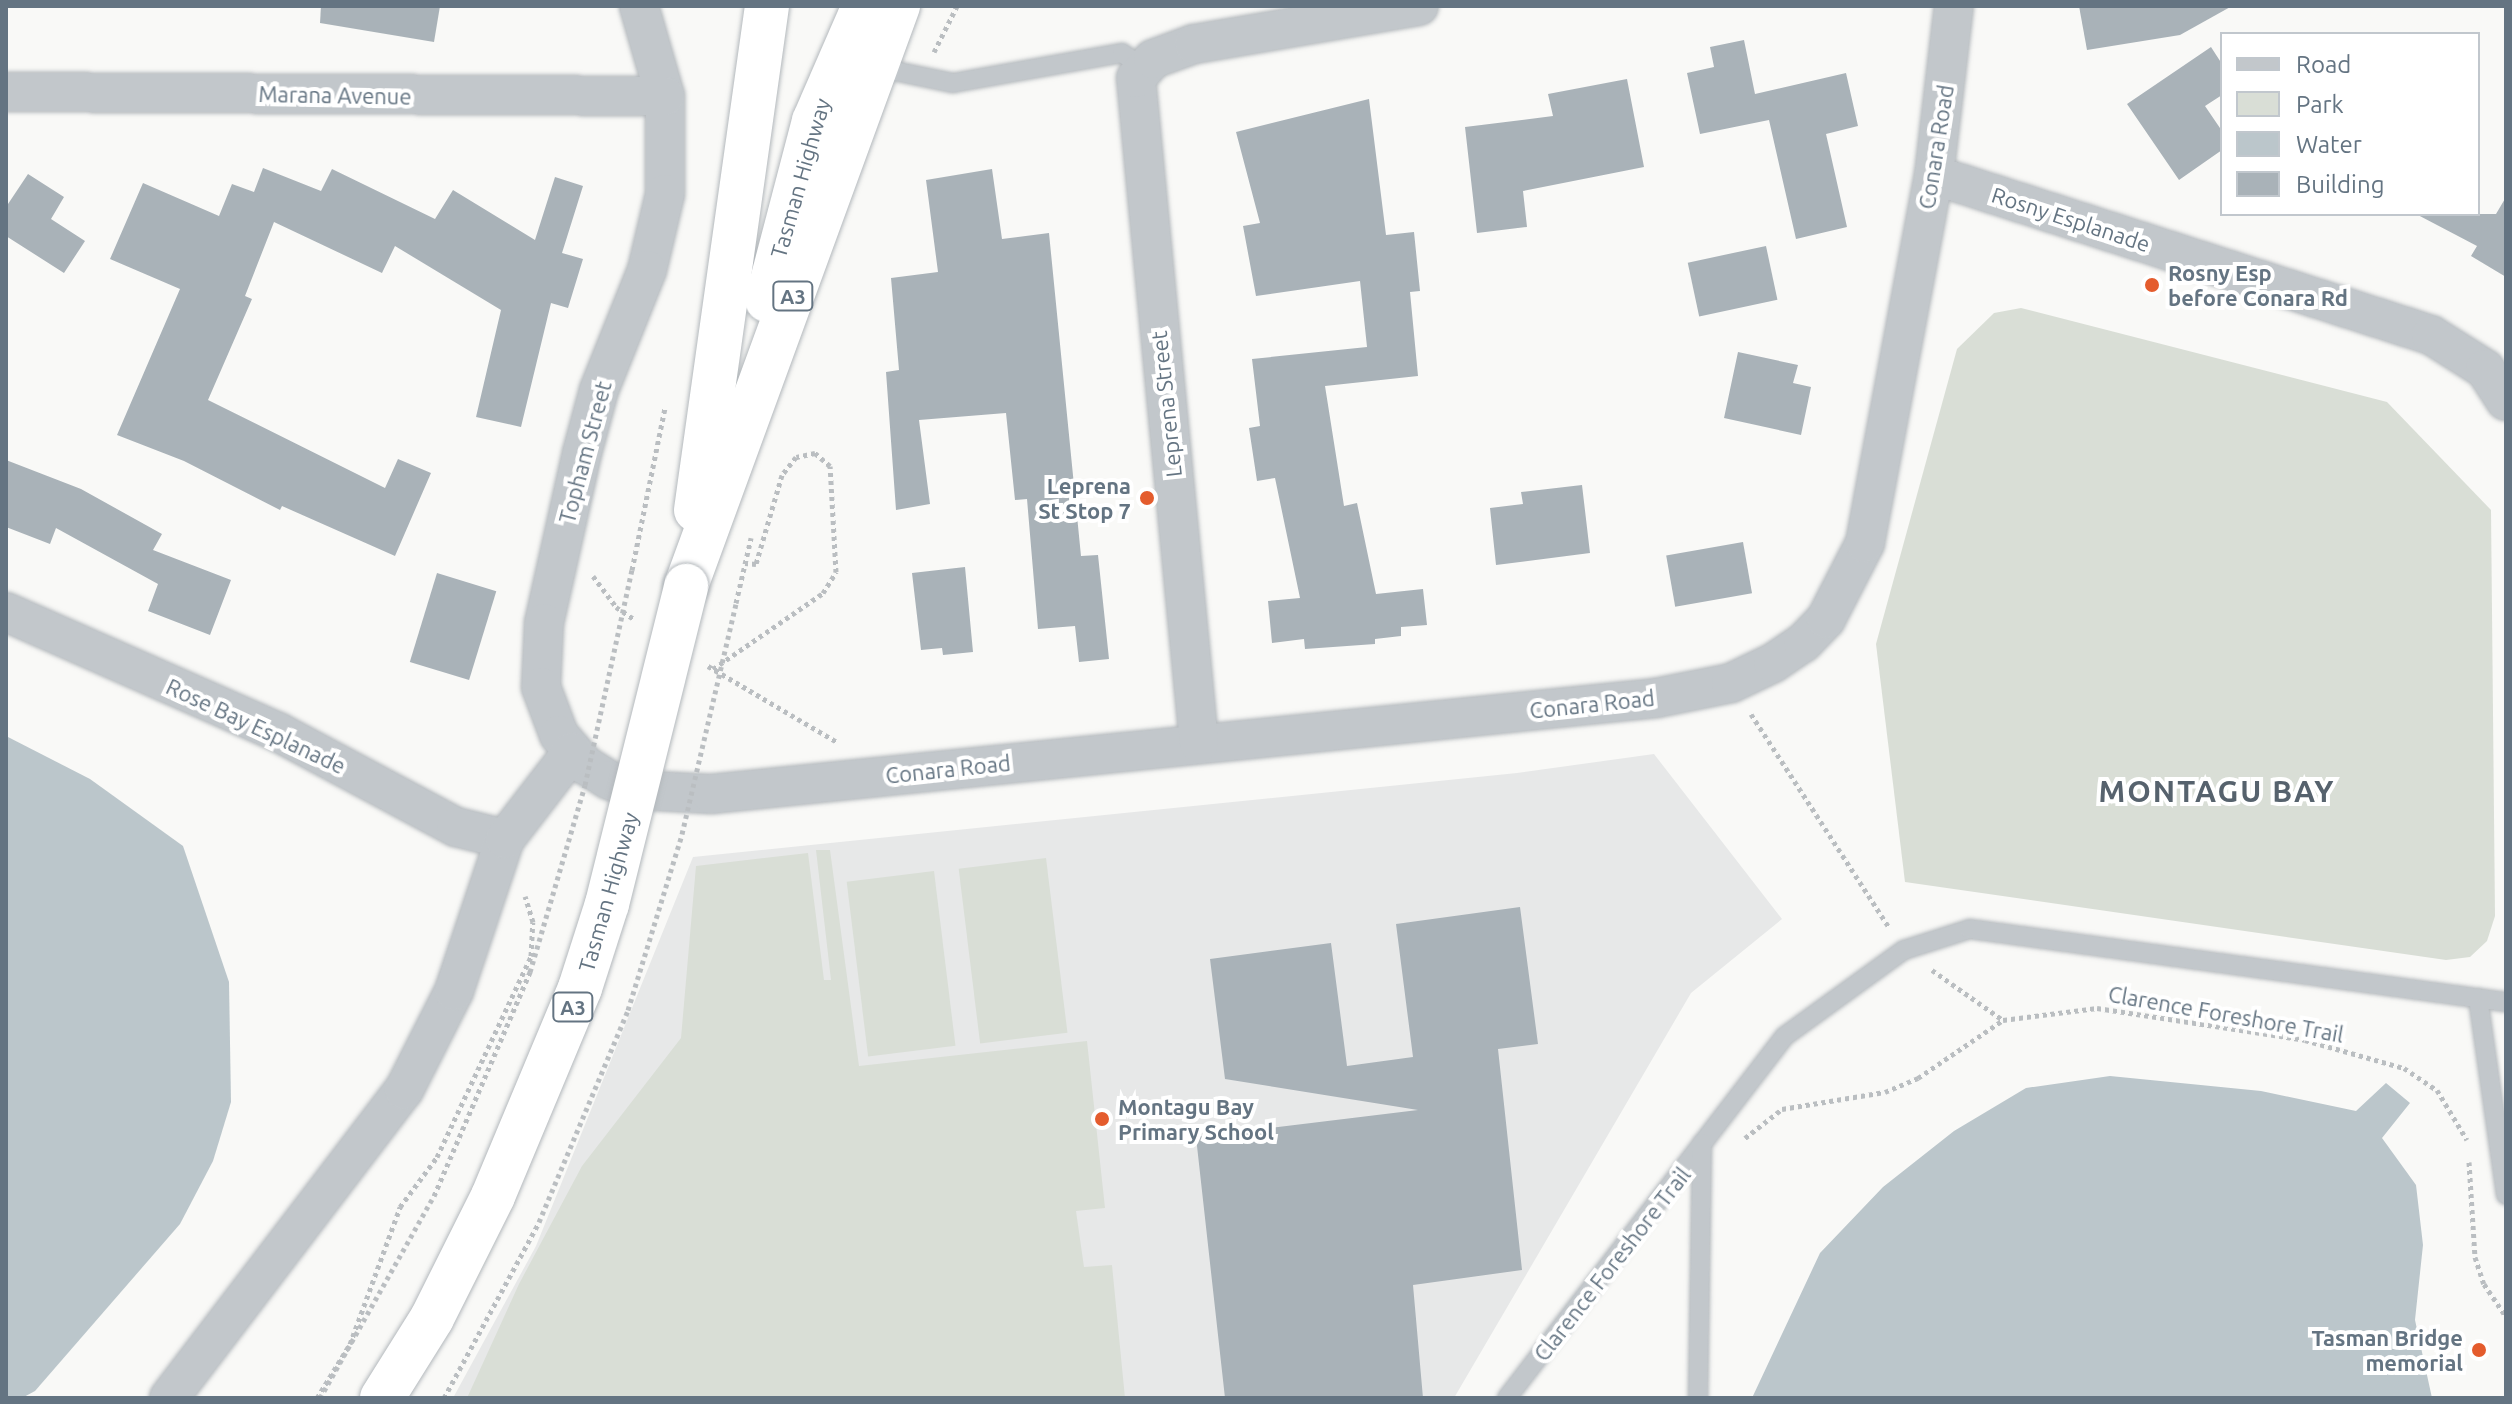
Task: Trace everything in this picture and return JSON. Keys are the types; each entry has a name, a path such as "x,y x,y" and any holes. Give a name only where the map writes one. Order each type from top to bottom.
{"highway":[{"name":"Tasman Highway","path":"686,586 767,6"},
{"name":"Tasman Highway","path":"382,1398 432,1318 493,1196 580,988 607,904 686,586 746,409 798,171 828,82 864,6"},
{"name":"A3","path":"686,586 873,67 898,6"}],"street":[{"name":"Topham Street","path":"639,6 665,96 665,194 659,233 599,390 544,623 541,687 547,710 572,752 609,780 636,790 711,794"},
{"path":"1143,67 1194,44 1419,6"},
{"name":"Conara Road","path":"711,794 1656,698 1731,683 1803,643 1843,591 1865,543 1934,175 1954,6"},
{"name":"Leprena Street","path":"1143,67 1134,82 1135,108 1199,743"},
{"name":"Marana Avenue","path":"6,92 665,96"},
{"name":"Rosny Esplanade","path":"1934,175 2431,335 2485,369 2506,401"},
{"name":"Rose Bay Esplanade","path":"6,612 278,732 502,850"},
{"path":"169,1398 404,1090 454,991 502,850 572,752"}],"lane":[{"path":"873,67 953,83 1122,53 1143,67"},
{"path":"1507,1398 1785,1036 1904,950 1970,929 2506,1002"},
{"path":"2478,998 2506,1195"},
{"path":"1698,1398 1702,1143"}],"path":[{"path":"318,1398 434,1196 530,972 585,785 666,404"},
{"path":"713,669 823,593 836,572 830,466 815,453 796,457 782,475 756,564 745,563"},
{"path":"1731,683 1904,950 2003,1020"},
{"path":"318,1398 350,1344 400,1207 437,1157 531,956 529,904 502,850"},
{"name":"Clarence Foreshore Trail","path":"1701,1174 1782,1109 1885,1092 1918,1078 2003,1020 2097,1008 2145,1012 2305,1040 2404,1068 2437,1090 2462,1124 2469,1145 2475,1257 2484,1284 2506,1317"}],"shaded area":[{"name":"Montagu Bay Primary School","path":"1654,754 1782,919 1691,993 1454,1398 453,1398 536,1246 693,857 1517,773"}],"green space":[{"path":"2021,308 2387,402 2491,510 2495,916 2487,941 2470,957 2446,960 1905,882 1876,644 1957,349 1994,313"},
{"path":"816,850 830,850 859,1066 1087,1041 1105,1208 1076,1211 1084,1267 1112,1265 1125,1398 467,1398 519,1284 582,1166 681,1038 696,866 808,853 824,980 831,980"},
{"path":"1046,858 1067,1033 980,1043 959,869"},
{"path":"934,871 955,1046 868,1056 847,882"}],"water":[{"path":"6,736 90,779 183,846 229,982 231,1102 213,1161 180,1224 35,1391 22,1398 6,1398"},
{"path":"2110,1076 2261,1091 2356,1111 2386,1083 2410,1103 2382,1138 2416,1185 2423,1245 2415,1320 2432,1398 1752,1398 1820,1253 1883,1187 1954,1131 2026,1088"}],"building":[{"path":"321,6 440,6 434,42 320,23"},
{"path":"2079,6 2232,6 2180,35 2087,50"},
{"path":"1744,40 1755,94 1846,73 1858,126 1826,134 1847,227 1796,239 1769,120 1700,134 1687,73 1714,67 1710,47"},
{"path":"2211,47 2220,61 2220,96 2205,106 2220,128 2220,151 2179,180 2127,104"},
{"path":"1627,79 1644,167 1523,191 1527,227 1477,233 1465,127 1553,116 1548,94"},
{"path":"1369,99 1386,235 1414,232 1420,291 1410,292 1418,376 1325,386 1344,506 1357,503 1376,594 1423,589 1427,625 1401,627 1401,636 1375,639 1375,644 1305,649 1304,639 1272,643 1268,601 1300,598 1275,478 1257,481 1249,428 1260,426 1252,359 1367,347 1360,281 1256,296 1243,226 1260,223 1236,132"},
{"path":"263,168 321,191 332,169 435,219 453,190 535,240 555,177 583,186 562,253 583,259 568,308 551,303 521,427 476,417 501,310 395,246 382,273 274,222 245,296 252,299 208,400 385,488 398,459 431,473 395,556 282,506 280,510 184,461 117,435 180,289 110,259 143,183 219,216 232,184 254,192"},
{"path":"992,169 1002,239 1049,233 1081,556 1098,555 1109,659 1079,662 1075,626 1038,629 1027,499 1015,500 1006,413 919,420 930,504 896,510 886,372 899,370 891,278 938,272 926,180"},
{"path":"28,174 64,197 51,219 85,241 64,273 6,236 6,207"},
{"path":"2506,197 2506,277 2471,256 2477,246 2420,216 2480,216 2496,214"},
{"path":"1766,246 1777,300 1699,316 1688,263"},
{"path":"1738,352 1798,365 1793,383 1811,387 1801,435 1724,418"},
{"path":"6,460 81,489 162,534 153,550 231,580 210,635 148,611 158,584 56,528 50,544 6,527"},
{"path":"1582,485 1590,553 1496,565 1490,508 1523,504 1521,492"},
{"path":"1743,542 1752,593 1675,607 1666,556"},
{"path":"965,567 973,652 943,655 942,648 921,650 912,573"},
{"path":"437,573 496,591 469,680 410,662"},
{"path":"1520,907 1538,1044 1498,1049 1522,1270 1413,1285 1423,1398 1225,1398 1196,1137 1418,1110 1225,1079 1210,959 1331,943 1347,1066 1413,1057 1396,924"}],"place":[{"name":"Rosny Esp before Conara Rd","path":"2152,285"},
{"name":"Leprena St Stop 7","path":"1147,498"},
{"name":"Montagu Bay Primary School","path":"1102,1119"},
{"name":"Tasman Bridge memorial","path":"2479,1350"}],"district":[{"name":"MONTAGU BAY","path":"2217,791"}]}
